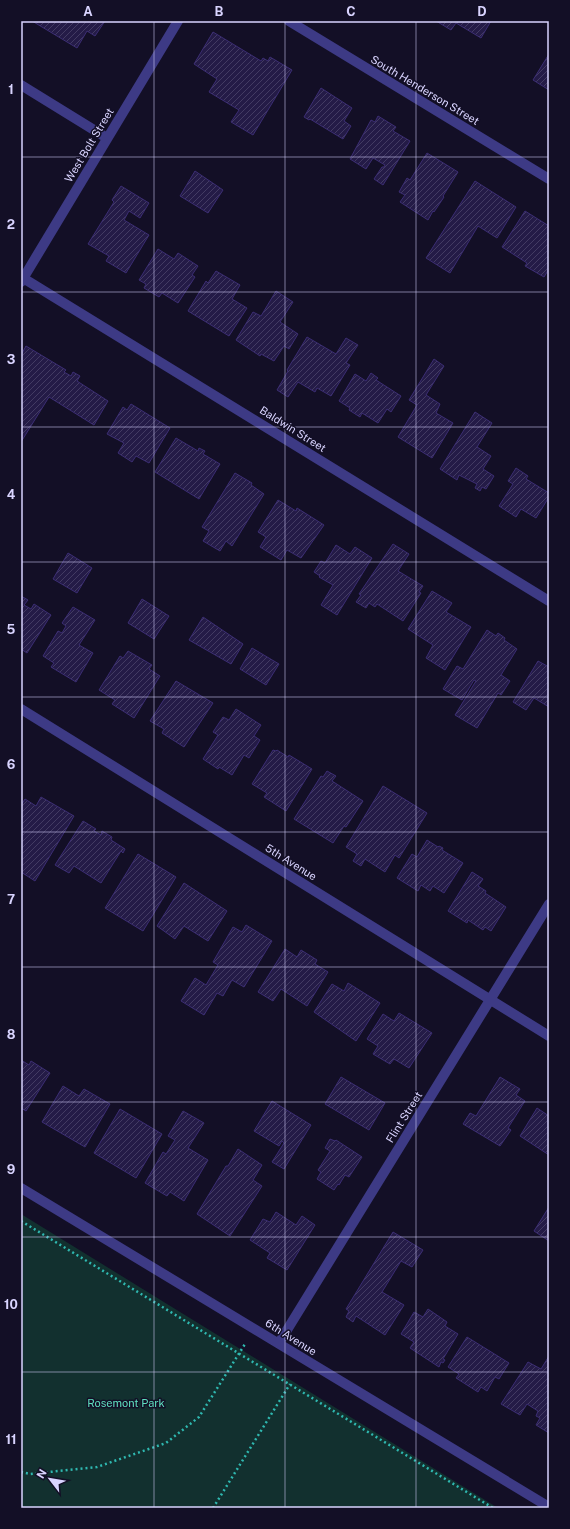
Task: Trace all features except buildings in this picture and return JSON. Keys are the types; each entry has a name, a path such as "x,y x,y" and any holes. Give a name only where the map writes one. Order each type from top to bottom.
{"street":[{"name":"West Bolt Street","path":"22,280 178,21"},
{"name":"South Henderson Street","path":"289,21 549,179"},
{"path":"21,85 107,138"},
{"name":"Baldwin Street","path":"22,280 549,601"},
{"name":"5th Avenue","path":"21,709 549,1036"},
{"name":"Flint Street","path":"279,1344 549,904"},
{"name":"6th Avenue","path":"21,1188 549,1507"}],"path":[{"path":"21,1221 493,1508"},
{"path":"21,1472 30,1474 97,1467 166,1443 199,1417 255,1329"},
{"path":"213,1508 290,1384"}],"green space":[{"name":"Rosemont Park","path":"21,1214 498,1508 21,1508"}]}
